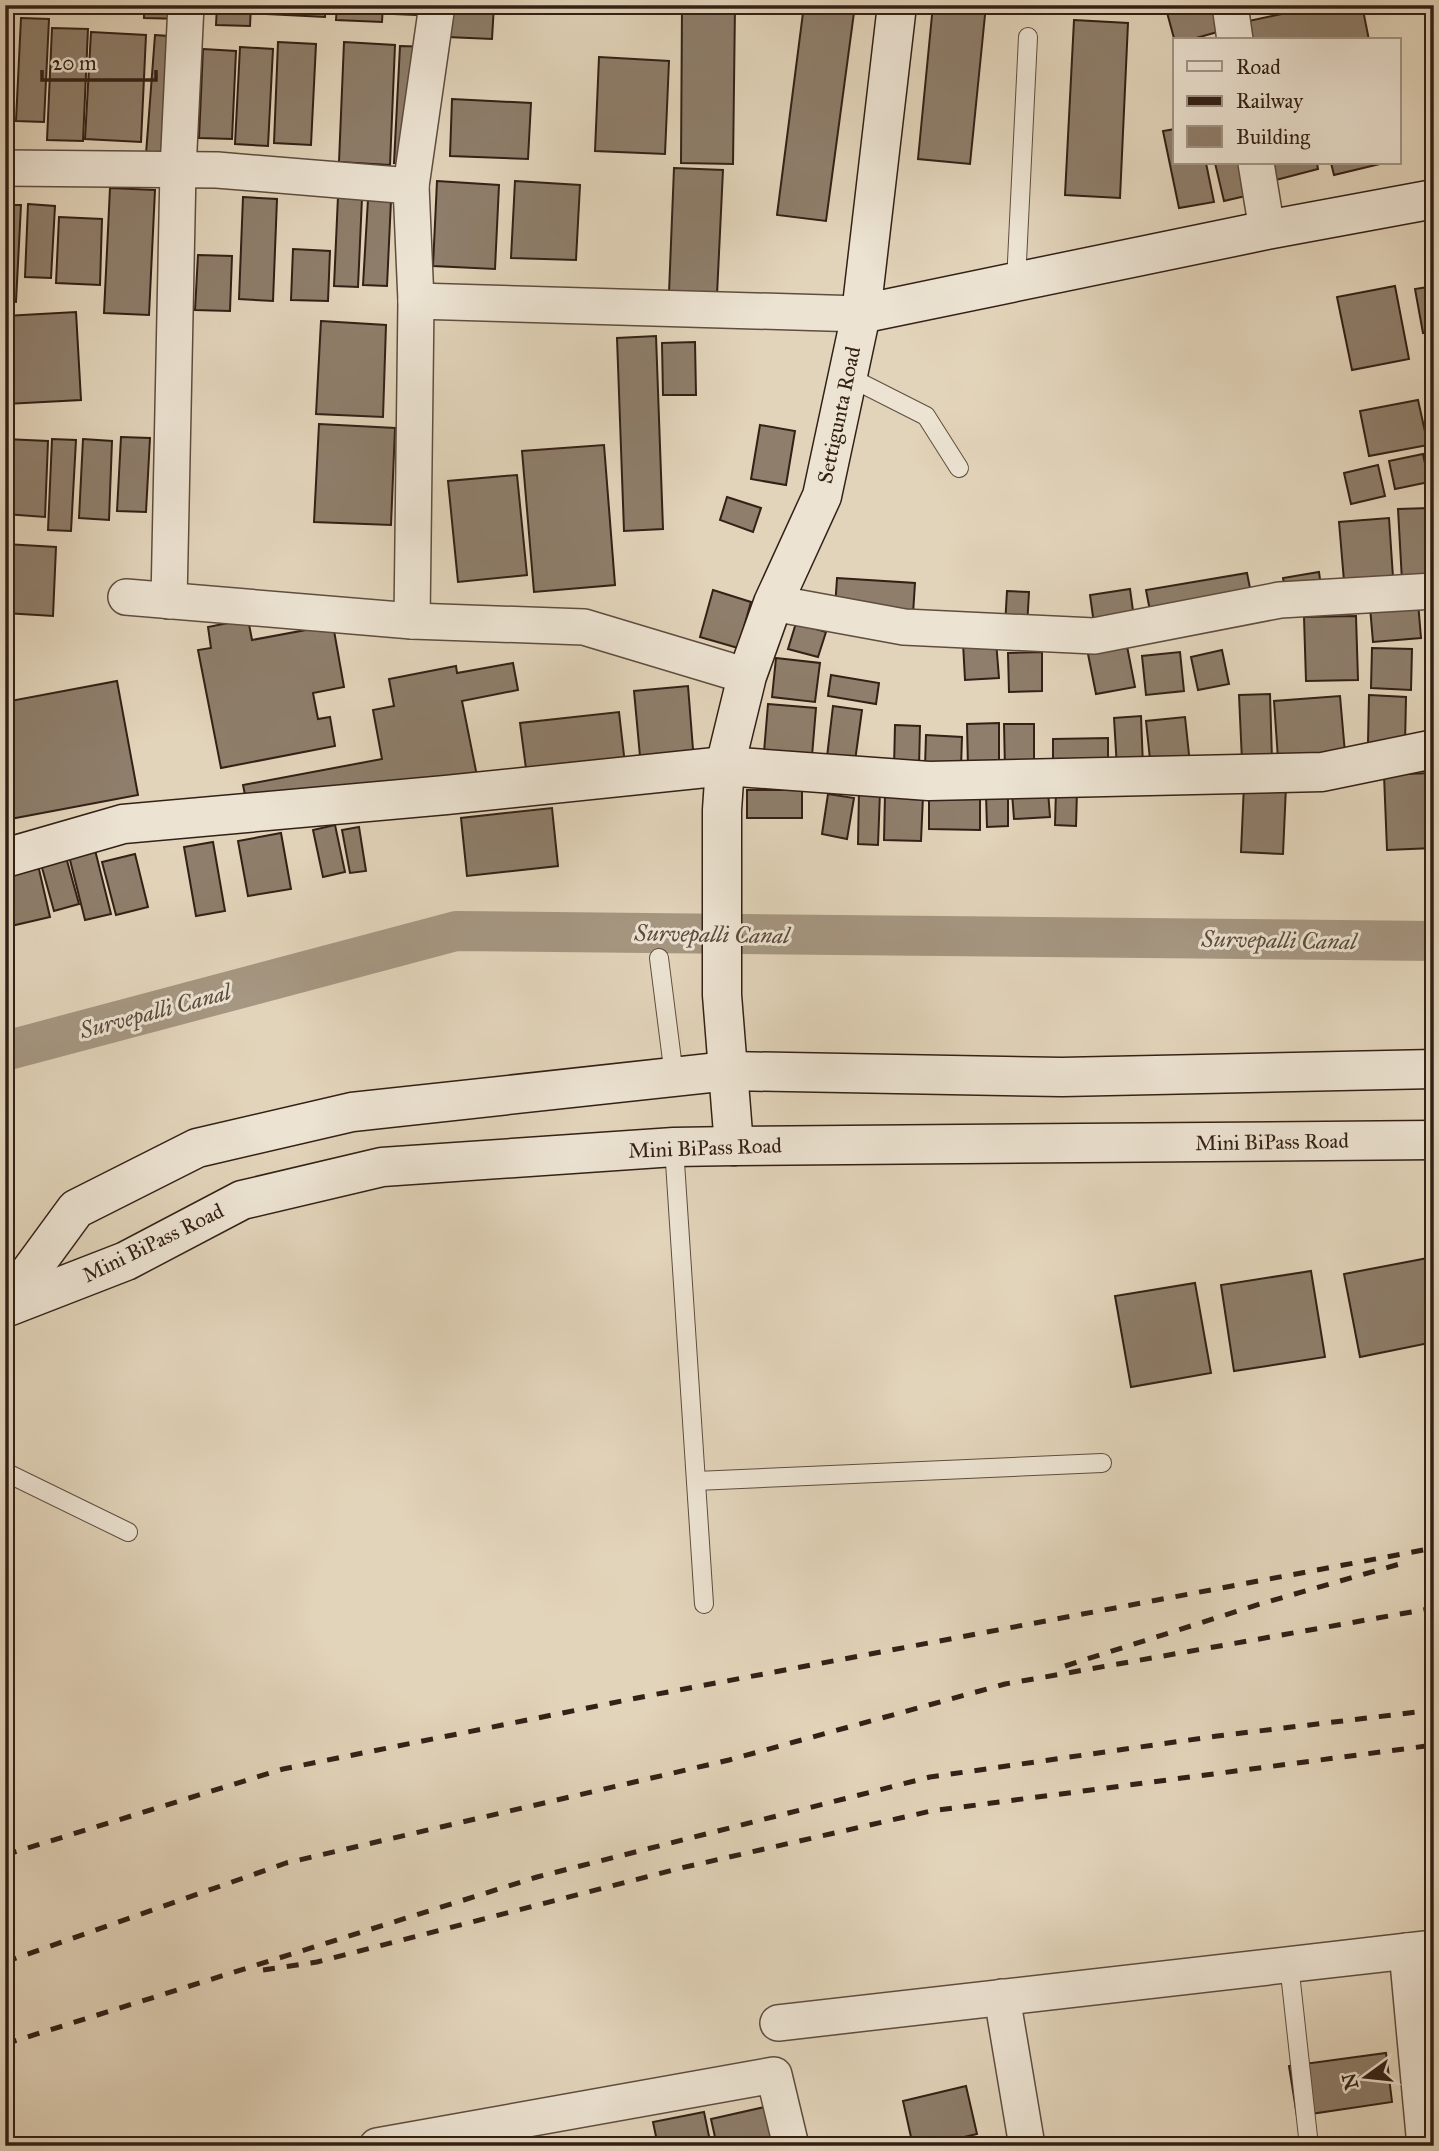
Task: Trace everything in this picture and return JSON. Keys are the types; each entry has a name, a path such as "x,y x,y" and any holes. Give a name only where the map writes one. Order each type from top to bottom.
{"street":[{"path":"169,601 178,170 186,5"},
{"path":"412,621 416,301 411,186 437,5"},
{"name":"Settigunta Road","path":"734,1146 722,995 722,810 725,766 747,676 773,603 822,496 861,314 897,5"},
{"path":"1230,5 1236,38"},
{"path":"1256,164 1266,230"},
{"path":"5,168 217,170 411,186"},
{"path":"416,301 861,314 1266,230 1434,199"},
{"path":"773,603 904,627 1094,636 1280,600 1434,591"},
{"path":"126,597 412,621 584,627 747,676"},
{"path":"5,858 123,824 446,795 725,766 929,781 1322,772 1434,749"},
{"path":"5,1307 76,1209 197,1148 352,1112 728,1070 1062,1077 1434,1069"},
{"name":"Mini BiPass Road","path":"5,1307 126,1261 242,1200 382,1167 674,1147 1434,1140"},
{"path":"778,2023 1420,1949 1424,2146"},
{"path":"1002,1997 1027,2146"},
{"path":"377,2146 431,2142 774,2075 791,2146"}],"lane":[{"path":"1016,282 1028,37"},
{"path":"847,376 926,416 958,468"},
{"path":"659,958 674,1076"},
{"path":"674,1147 704,1604"},
{"path":"696,1482 1102,1462"},
{"path":"5,1472 128,1532"},
{"path":"1289,1964 1309,2146"}],"building":[{"path":"144,5 183,5 182,19 144,18"},
{"path":"217,5 251,5 250,26 216,25"},
{"path":"268,5 325,5 325,17 267,14"},
{"path":"337,5 383,5 382,22 336,20"},
{"path":"394,5 440,5 439,16 394,14"},
{"path":"449,5 494,5 492,39 447,37"},
{"path":"682,5 735,5 733,164 681,163"},
{"path":"804,5 855,5 826,221 777,215"},
{"path":"933,5 986,5 970,164 918,159"},
{"path":"1165,5 1214,5 1221,31 1196,38 1174,38"},
{"path":"1324,5 1362,5 1369,38 1248,38 1244,22"},
{"path":"5,14 14,14 8,139 5,139"},
{"path":"21,18 49,19 44,122 16,121"},
{"path":"1074,20 1128,23 1120,198 1065,195"},
{"path":"52,28 88,29 83,141 47,140"},
{"path":"91,32 146,35 141,142 85,139"},
{"path":"155,35 183,37 174,156 146,154"},
{"path":"278,42 316,44 311,145 274,143"},
{"path":"344,42 395,45 390,165 339,162"},
{"path":"400,46 432,47 427,164 394,163"},
{"path":"240,47 273,49 268,146 235,144"},
{"path":"203,49 236,51 232,139 199,138"},
{"path":"599,57 669,61 665,154 595,151"},
{"path":"452,99 531,103 528,159 450,156"},
{"path":"1173,129 1173,164 1206,164 1214,202 1179,208 1163,131"},
{"path":"1215,164 1247,164 1254,194 1224,201"},
{"path":"1268,164 1317,164 1318,169 1272,181"},
{"path":"1331,164 1380,164 1334,175"},
{"path":"674,168 723,170 717,295 669,293"},
{"path":"437,181 499,185 495,269 433,266"},
{"path":"515,181 580,185 576,260 511,258"},
{"path":"110,188 155,190 149,315 104,313"},
{"path":"338,196 362,198 358,287 334,286"},
{"path":"243,197 277,199 273,301 239,299"},
{"path":"368,199 391,200 387,286 363,285"},
{"path":"28,204 55,206 51,278 25,277"},
{"path":"5,205 21,205 16,302 5,301"},
{"path":"59,217 102,219 100,285 56,283"},
{"path":"293,249 330,251 328,301 291,300"},
{"path":"198,255 232,256 230,311 195,310"},
{"path":"1395,286 1409,359 1352,370 1337,297"},
{"path":"1434,286 1434,331 1423,333 1415,289"},
{"path":"76,312 81,400 6,404 5,316"},
{"path":"321,321 386,325 383,417 316,414"},
{"path":"656,336 663,529 624,531 617,338"},
{"path":"695,342 696,395 663,395 662,343"},
{"path":"1434,383 1434,415 1429,384"},
{"path":"1418,400 1428,445 1369,456 1360,411"},
{"path":"319,424 395,428 391,525 314,522"},
{"path":"760,425 795,431 786,485 751,479"},
{"path":"121,437 150,438 146,512 117,511"},
{"path":"5,439 48,441 45,517 5,514"},
{"path":"52,439 76,440 71,531 48,530"},
{"path":"83,439 112,441 109,520 79,518"},
{"path":"604,445 615,585 534,592 522,451"},
{"path":"1423,454 1429,482 1395,489 1389,461"},
{"path":"1378,465 1385,496 1351,504 1344,473"},
{"path":"517,475 527,575 458,582 448,481"},
{"path":"727,497 761,508 753,532 720,520"},
{"path":"1429,508 1432,580 1402,581 1398,509"},
{"path":"1389,518 1393,577 1344,581 1339,522"},
{"path":"5,544 56,547 53,616 5,613"},
{"path":"1319,572 1321,587 1286,593 1283,578"},
{"path":"1247,573 1252,598 1151,616 1146,590"},
{"path":"837,578 915,583 913,614 835,608"},
{"path":"1130,589 1134,618 1094,624 1090,595"},
{"path":"713,590 751,602 738,648 700,637"},
{"path":"1007,591 1029,592 1027,627 1005,626"},
{"path":"1418,602 1421,638 1373,642 1370,607"},
{"path":"1356,616 1358,680 1306,681 1304,617"},
{"path":"248,619 252,640 333,625 344,687 313,693 318,719 330,717 335,746 221,768 198,650 211,648 208,627"},
{"path":"796,623 826,632 818,657 788,649"},
{"path":"996,641 999,678 965,680 963,643"},
{"path":"1126,641 1135,687 1096,694 1087,649"},
{"path":"1372,648 1412,649 1411,690 1371,688"},
{"path":"1222,650 1229,684 1198,690 1191,657"},
{"path":"1042,652 1042,691 1009,692 1008,653"},
{"path":"1180,652 1184,691 1146,695 1142,656"},
{"path":"776,658 820,663 815,702 772,697"},
{"path":"513,663 518,690 462,701 477,776 250,819 243,785 382,759 373,710 394,706 389,679 456,666 457,673"},
{"path":"831,675 879,683 876,704 828,696"},
{"path":"117,681 138,795 5,820 5,702"},
{"path":"688,686 694,762 641,767 634,691"},
{"path":"1270,694 1272,760 1242,761 1239,695"},
{"path":"1369,695 1406,697 1405,745 1368,743"},
{"path":"1340,696 1345,753 1278,759 1274,701"},
{"path":"768,704 816,708 812,756 764,752"},
{"path":"833,706 862,710 855,761 827,757"},
{"path":"619,712 626,773 528,784 520,723"},
{"path":"1141,716 1143,766 1117,768 1114,718"},
{"path":"1185,717 1190,764 1151,769 1146,721"},
{"path":"999,723 999,768 968,768 967,724"},
{"path":"1004,724 1034,724 1034,769 1005,769"},
{"path":"895,725 920,726 919,768 894,767"},
{"path":"926,735 962,737 961,768 925,767"},
{"path":"1108,738 1108,766 1053,767 1053,739"},
{"path":"1430,773 1434,848 1387,850 1384,775"},
{"path":"1244,784 1286,786 1283,854 1241,852"},
{"path":"747,790 802,790 802,818 747,818"},
{"path":"1056,790 1077,790 1076,826 1055,825"},
{"path":"859,791 880,792 878,845 858,844"},
{"path":"1048,791 1050,817 1014,819 1012,793"},
{"path":"828,794 854,798 847,839 822,834"},
{"path":"885,794 923,796 921,841 884,840"},
{"path":"1008,794 1008,826 987,827 986,795"},
{"path":"929,798 980,799 980,830 929,829"},
{"path":"552,808 558,866 467,876 461,818"},
{"path":"335,825 345,872 323,877 313,830"},
{"path":"359,827 366,871 350,873 342,830"},
{"path":"281,833 291,889 248,896 238,841"},
{"path":"213,842 225,911 196,916 184,847"},
{"path":"95,850 111,914 85,920 69,856"},
{"path":"135,854 148,907 116,915 102,862"},
{"path":"66,857 79,904 54,911 41,864"},
{"path":"38,865 50,917 11,926 5,903 5,873"},
{"path":"1433,1257 1434,1342 1360,1357 1344,1274"},
{"path":"1311,1271 1325,1357 1234,1371 1221,1285"},
{"path":"1195,1283 1211,1373 1131,1387 1115,1296"},
{"path":"1386,2053 1392,2102 1297,2116 1289,2066"},
{"path":"966,2086 977,2134 926,2146 913,2146 903,2101"},
{"path":"769,2106 778,2146 717,2146 711,2119"},
{"path":"704,2112 711,2146 658,2146 653,2122"}],"waterway":[{"name":"Survepalli Canal","path":"5,1051 456,931 1434,941"}],"railway":[{"path":"5,1855 283,1769 652,1695 1434,1548"},
{"path":"1065,1666 1260,1604 1403,1563"},
{"path":"5,1962 286,1863 729,1760 1005,1684 1434,1608"},
{"path":"5,2044 537,1877 930,1777 1217,1736 1434,1710"},
{"path":"263,1970 317,1962 681,1868 931,1811 1434,1745"}]}
